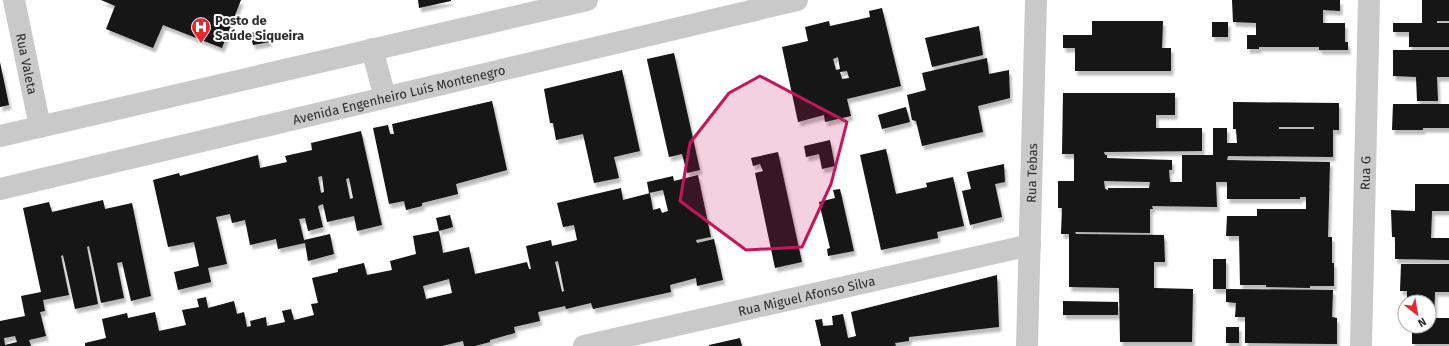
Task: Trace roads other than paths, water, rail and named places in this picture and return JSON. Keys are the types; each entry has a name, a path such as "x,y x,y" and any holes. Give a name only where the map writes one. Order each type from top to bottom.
{"street":[{"name":"Rua Valeta","path":"14,0 40,127"},
{"path":"0,136 587,0"},
{"name":"Avenida Engenheiro Luís Montenegro","path":"0,188 798,0"},
{"name":"Rua Tebas","path":"1027,346 1036,0"},
{"name":"Rua G","path":"1361,346 1369,0"},
{"path":"372,49 385,97"},
{"name":"Rua Miguel Afonso Silva","path":"584,346 1030,245"}],"place":[{"name":"Posto de Saúde Siqueira","path":"201,44"}]}
